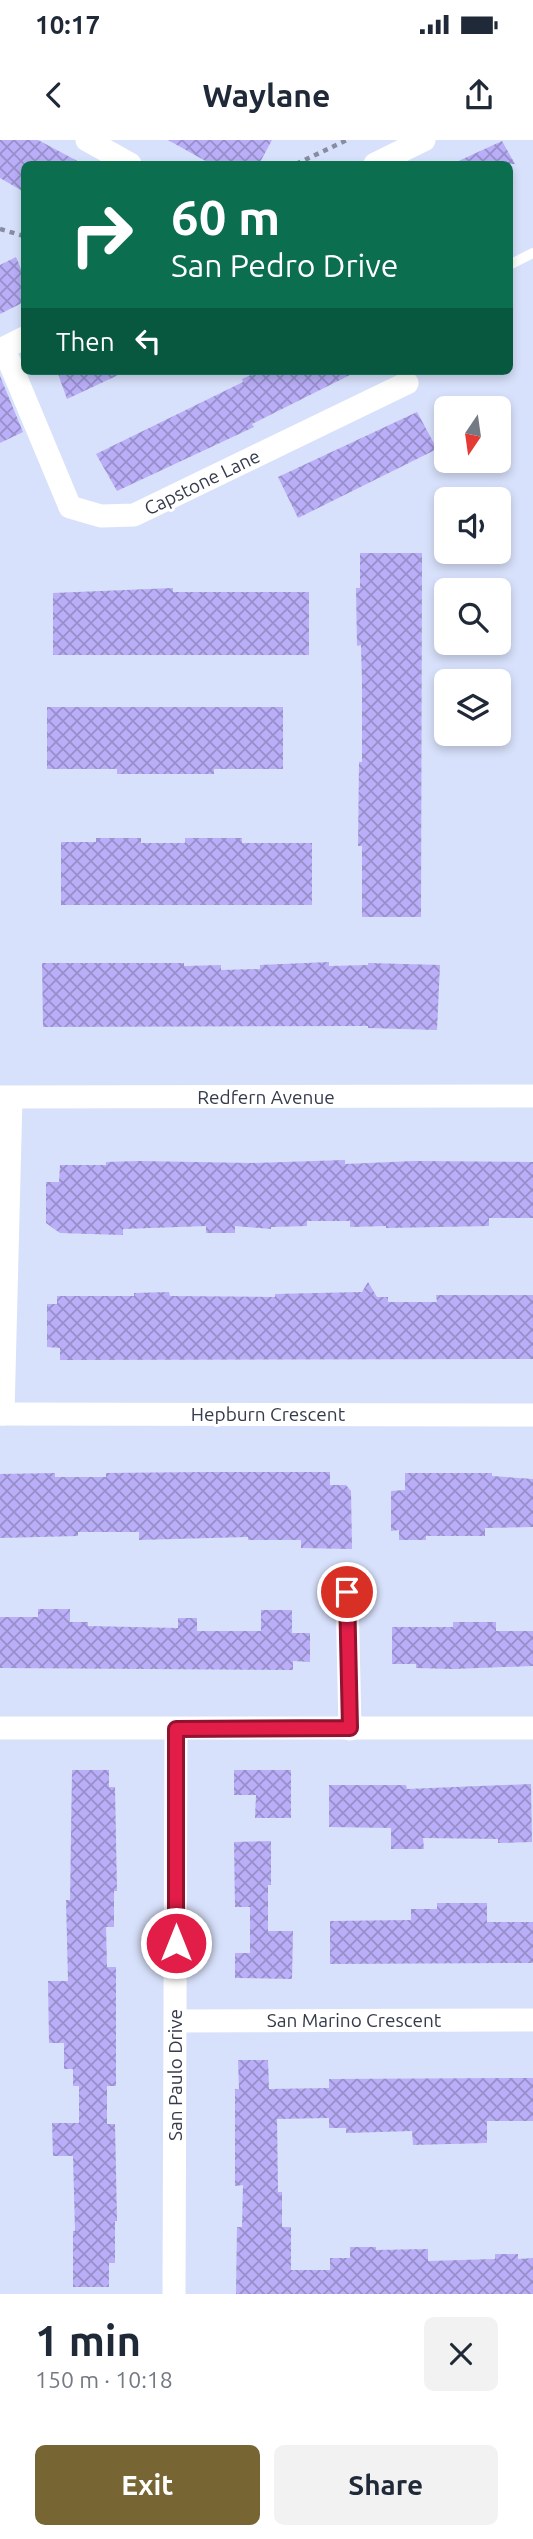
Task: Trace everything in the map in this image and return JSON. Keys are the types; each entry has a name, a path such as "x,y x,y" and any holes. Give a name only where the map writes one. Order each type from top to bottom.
{"street":[{"path":"87,140 125,161"},
{"path":"380,161 424,140"},
{"name":"Capstone Lane","path":"10,346 70,507 101,516 134,515 409,377"},
{"name":"Redfern Avenue","path":"6,1097 533,1096"},
{"path":"1,1414 6,1097"},
{"name":"Hepburn Crescent","path":"1,1414 533,1415"},
{"path":"347,1592 350,1728"},
{"path":"0,1728 533,1728"},
{"name":"San Paulo Drive","path":"174,2294 176,1729"},
{"name":"San Marino Crescent","path":"176,2021 533,2020"}],"lane":[{"path":"513,263 533,253"}],"path":[{"path":"302,161 347,140"},
{"path":"0,229 21,235"}],"building":[{"path":"0,140 38,140 77,161 21,161 21,190 0,178"},
{"path":"168,140 272,140 261,161 206,161"},
{"path":"502,141 515,164 513,161 459,161"},
{"path":"16,257 21,269 21,304 0,314 0,265"},
{"path":"58,375 118,375 67,399"},
{"path":"250,375 350,375 252,424 254,427 117,491 96,454 243,382 242,379"},
{"path":"0,376 23,432 0,443"},
{"path":"417,412 434,443 434,450 298,518 278,477"},
{"path":"360,553 422,553 421,917 362,917 362,846 358,846 362,681 361,645 357,646 356,588 360,588"},
{"path":"173,588 173,592 309,592 309,655 53,655 53,593"},
{"path":"47,707 283,707 283,769 214,769 214,774 117,774 117,769 47,769"},
{"path":"96,838 141,838 141,843 185,843 185,838 242,838 242,843 312,843 312,905 61,905 61,842 96,842"},
{"path":"329,962 329,966 368,963 440,965 437,1030 368,1026 43,1027 42,963 184,963 184,966 221,965 221,970 260,969 260,965"},
{"path":"345,1160 345,1164 414,1161 533,1162 533,1218 489,1218 489,1226 386,1228 350,1227 350,1221 307,1221 307,1226 271,1229 235,1226 235,1233 206,1233 206,1226 123,1229 123,1235 60,1233 46,1223 46,1182 59,1182 60,1165 106,1165 106,1162 139,1161 251,1163"},
{"path":"368,1282 377,1297 388,1297 388,1302 437,1302 436,1295 533,1295 533,1359 60,1360 60,1348 47,1347 47,1304 57,1304 57,1296 134,1296 134,1293 169,1292 170,1296 275,1297 275,1294 362,1292"},
{"path":"330,1472 330,1485 346,1485 351,1491 352,1549 301,1548 301,1540 248,1540 248,1537 139,1540 139,1532 78,1532 78,1536 0,1538 0,1474 55,1473 55,1477 106,1477 106,1473"},
{"path":"405,1473 492,1473 492,1476 533,1479 533,1527 485,1528 485,1536 426,1536 426,1540 399,1540 399,1530 391,1531 391,1491 405,1490"},
{"path":"38,1609 70,1609 70,1622 88,1622 88,1626 178,1628 178,1618 197,1618 197,1631 261,1631 261,1610 292,1610 292,1633 310,1633 310,1662 293,1661 293,1670 0,1668 0,1617 38,1617"},
{"path":"453,1622 496,1622 496,1631 533,1631 533,1666 453,1669 392,1664 392,1627 453,1627"},
{"path":"72,1770 109,1770 109,1787 115,1787 117,1891 114,1891 114,1927 106,1927 107,1967 116,1967 116,2086 107,2086 107,2124 115,2124 117,2221 115,2263 109,2263 109,2287 73,2287 73,2156 53,2156 52,2123 79,2123 79,2086 73,2086 73,2069 64,2069 64,2043 49,2043 48,1981 68,1981 66,1900 70,1900"},
{"path":"234,1770 291,1770 291,1818 255,1818 256,1795 234,1795"},
{"path":"531,1784 532,1842 498,1843 498,1839 423,1838 424,1849 391,1849 391,1828 329,1827 329,1785 406,1785 407,1789"},
{"path":"271,1841 268,1931 293,1931 292,1979 235,1978 235,1953 250,1953 250,1907 235,1907 234,1842"},
{"path":"437,1903 487,1903 487,1922 533,1922 533,1963 330,1964 330,1921 411,1920 411,1909 437,1909"},
{"path":"238,2060 268,2060 269,2089 329,2088 329,2079 533,2078 533,2121 487,2121 487,2143 413,2145 412,2131 346,2133 346,2128 329,2128 329,2118 277,2119 278,2192 282,2192 282,2227 291,2227 291,2270 330,2270 330,2258 350,2258 350,2247 376,2247 376,2250 428,2249 428,2261 495,2259 495,2254 518,2254 518,2259 533,2258 533,2294 236,2294 237,2227 242,2227 243,2185 235,2186 235,2089 239,2089"}],"route":[{"path":"176,1943 176,1729 350,1728 347,1592"}]}
